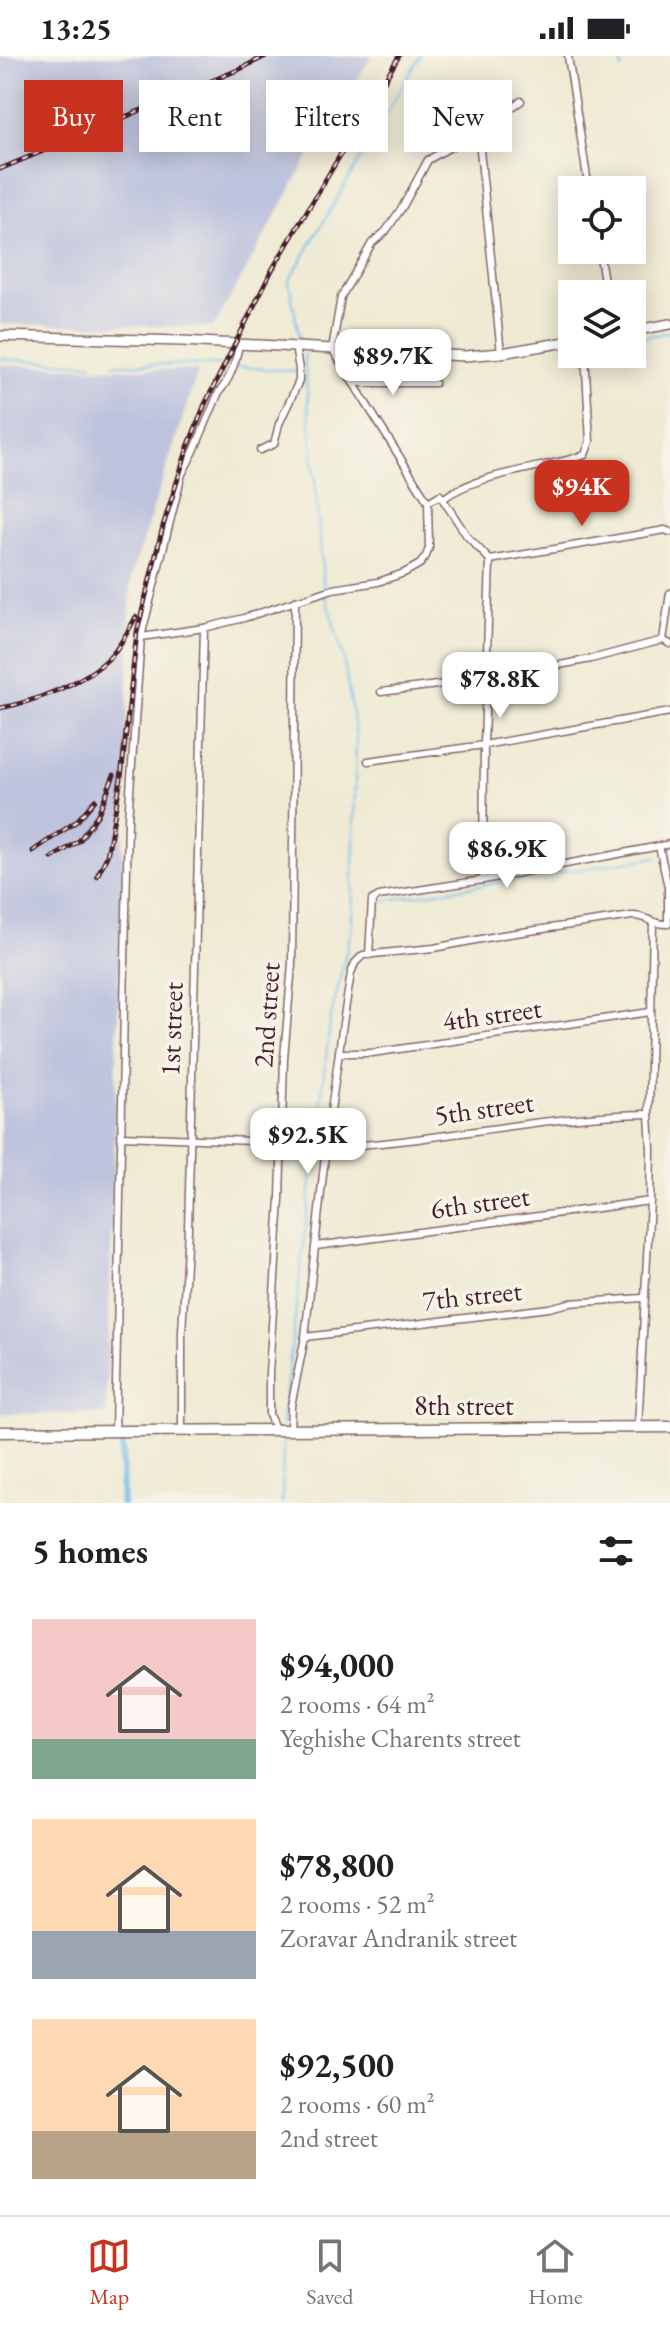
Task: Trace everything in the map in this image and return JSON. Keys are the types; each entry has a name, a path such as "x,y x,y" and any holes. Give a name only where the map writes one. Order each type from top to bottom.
{"main road":[{"path":"646,328 670,324"},
{"path":"0,336 182,341 465,356 558,343"},
{"name":"8th street","path":"0,1432 670,1427"}],"street":[{"path":"568,56 587,176"},
{"path":"512,107 521,101"},
{"path":"141,637 204,628 333,589 378,582 420,564 429,548 428,502 332,349 341,297 372,243 386,231 403,206 428,160 442,152"},
{"path":"480,152 501,353"},
{"path":"117,1431 128,820 141,637 182,474 237,359 239,345"},
{"path":"260,450 274,444 279,424 299,381 295,347"},
{"path":"443,499 454,490 585,455 590,441 586,368"},
{"path":"353,383 435,383"},
{"path":"428,502 440,495 467,536 490,560 483,880"},
{"path":"490,560 651,532 670,532"},
{"path":"381,692 486,679 667,642 670,593"},
{"name":"2nd street","path":"276,1430 269,1415 269,1373 280,1199 284,1058 292,964 295,601"},
{"name":"1st street","path":"182,1431 182,1332 188,1229 204,628"},
{"path":"368,761 484,745 670,712"},
{"path":"369,955 372,900 379,896 483,880 670,844"},
{"path":"290,1430 291,1406 305,1337 339,1053 355,963 363,955 434,948 632,916 647,916 653,922 668,924 668,887 659,846"},
{"path":"638,1428 650,1201 653,922"},
{"name":"4th street","path":"339,1053 372,1053 650,1012"},
{"name":"5th street","path":"326,1147 376,1145 602,1114 649,1114"},
{"path":"122,1136 281,1142"},
{"name":"6th street","path":"316,1246 650,1201"},
{"name":"7th street","path":"305,1337 549,1308 569,1303 643,1298"}],"shaded area":[{"path":"0,56 372,56 357,80 266,80 266,152 312,152 214,327 0,324"},
{"path":"0,365 198,371 131,577 106,1414 0,1414"}],"waterway":[{"path":"300,341 289,281 420,56"},
{"path":"620,56 622,69"},
{"path":"646,336 670,332"},
{"path":"304,354 324,589"},
{"path":"0,359 92,364"},
{"path":"114,364 221,365"},
{"path":"236,367 296,371"},
{"path":"282,1425 331,1016 352,927 356,735 343,655 325,595"},
{"path":"375,902 657,857"},
{"path":"282,1503 283,1435"},
{"path":"122,1441 122,1503"}],"railway":[{"path":"0,169 266,56"},
{"path":"97,876 107,856 121,778 137,632 163,526 188,447 205,404 272,270 399,56"},
{"path":"0,708 43,696 98,668 112,655 136,617"},
{"path":"52,858 79,841 98,814 114,775"},
{"path":"33,851 77,821 95,800"}]}
